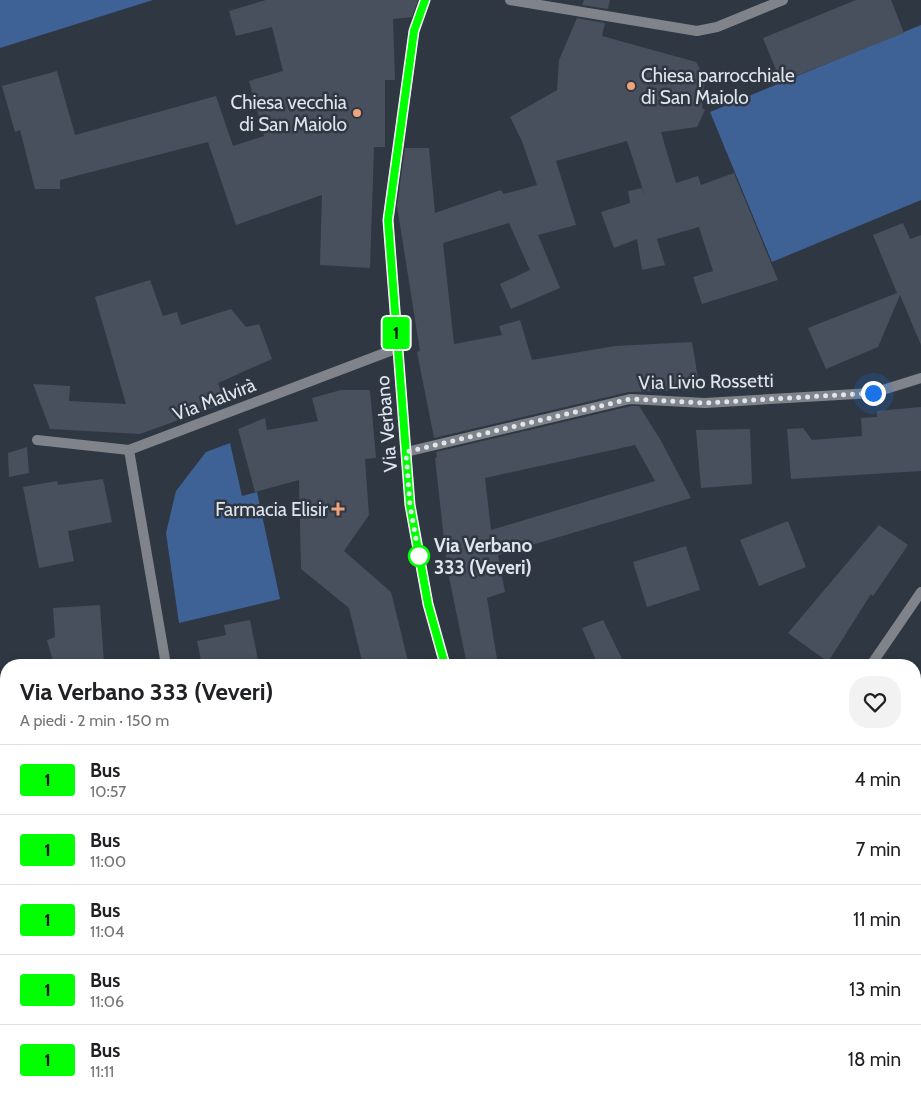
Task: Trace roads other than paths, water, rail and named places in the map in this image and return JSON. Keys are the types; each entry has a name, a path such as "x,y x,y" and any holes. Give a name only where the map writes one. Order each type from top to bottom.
{"street":[{"name":"Via Verbano","path":"425,0 414,31 388,220 410,505 428,604 443,659"},
{"path":"510,0 697,32 717,28 784,0"},
{"name":"Via Malvirà","path":"37,440 129,450 398,348"},
{"name":"Via Livio Rossetti","path":"406,452 630,399 705,403 873,393 921,378"},
{"path":"129,450 165,659"},
{"path":"876,659 921,592"}],"place":[{"name":"Chiesa parrocchiale di San Maiolo","path":"631,86"},
{"name":"Chiesa vecchia di San Maiolo","path":"357,113"},
{"name":"Farmacia Elisir","path":"338,509"},
{"name":"Via Verbano 333 (Veveri)","path":"419,556"}]}
